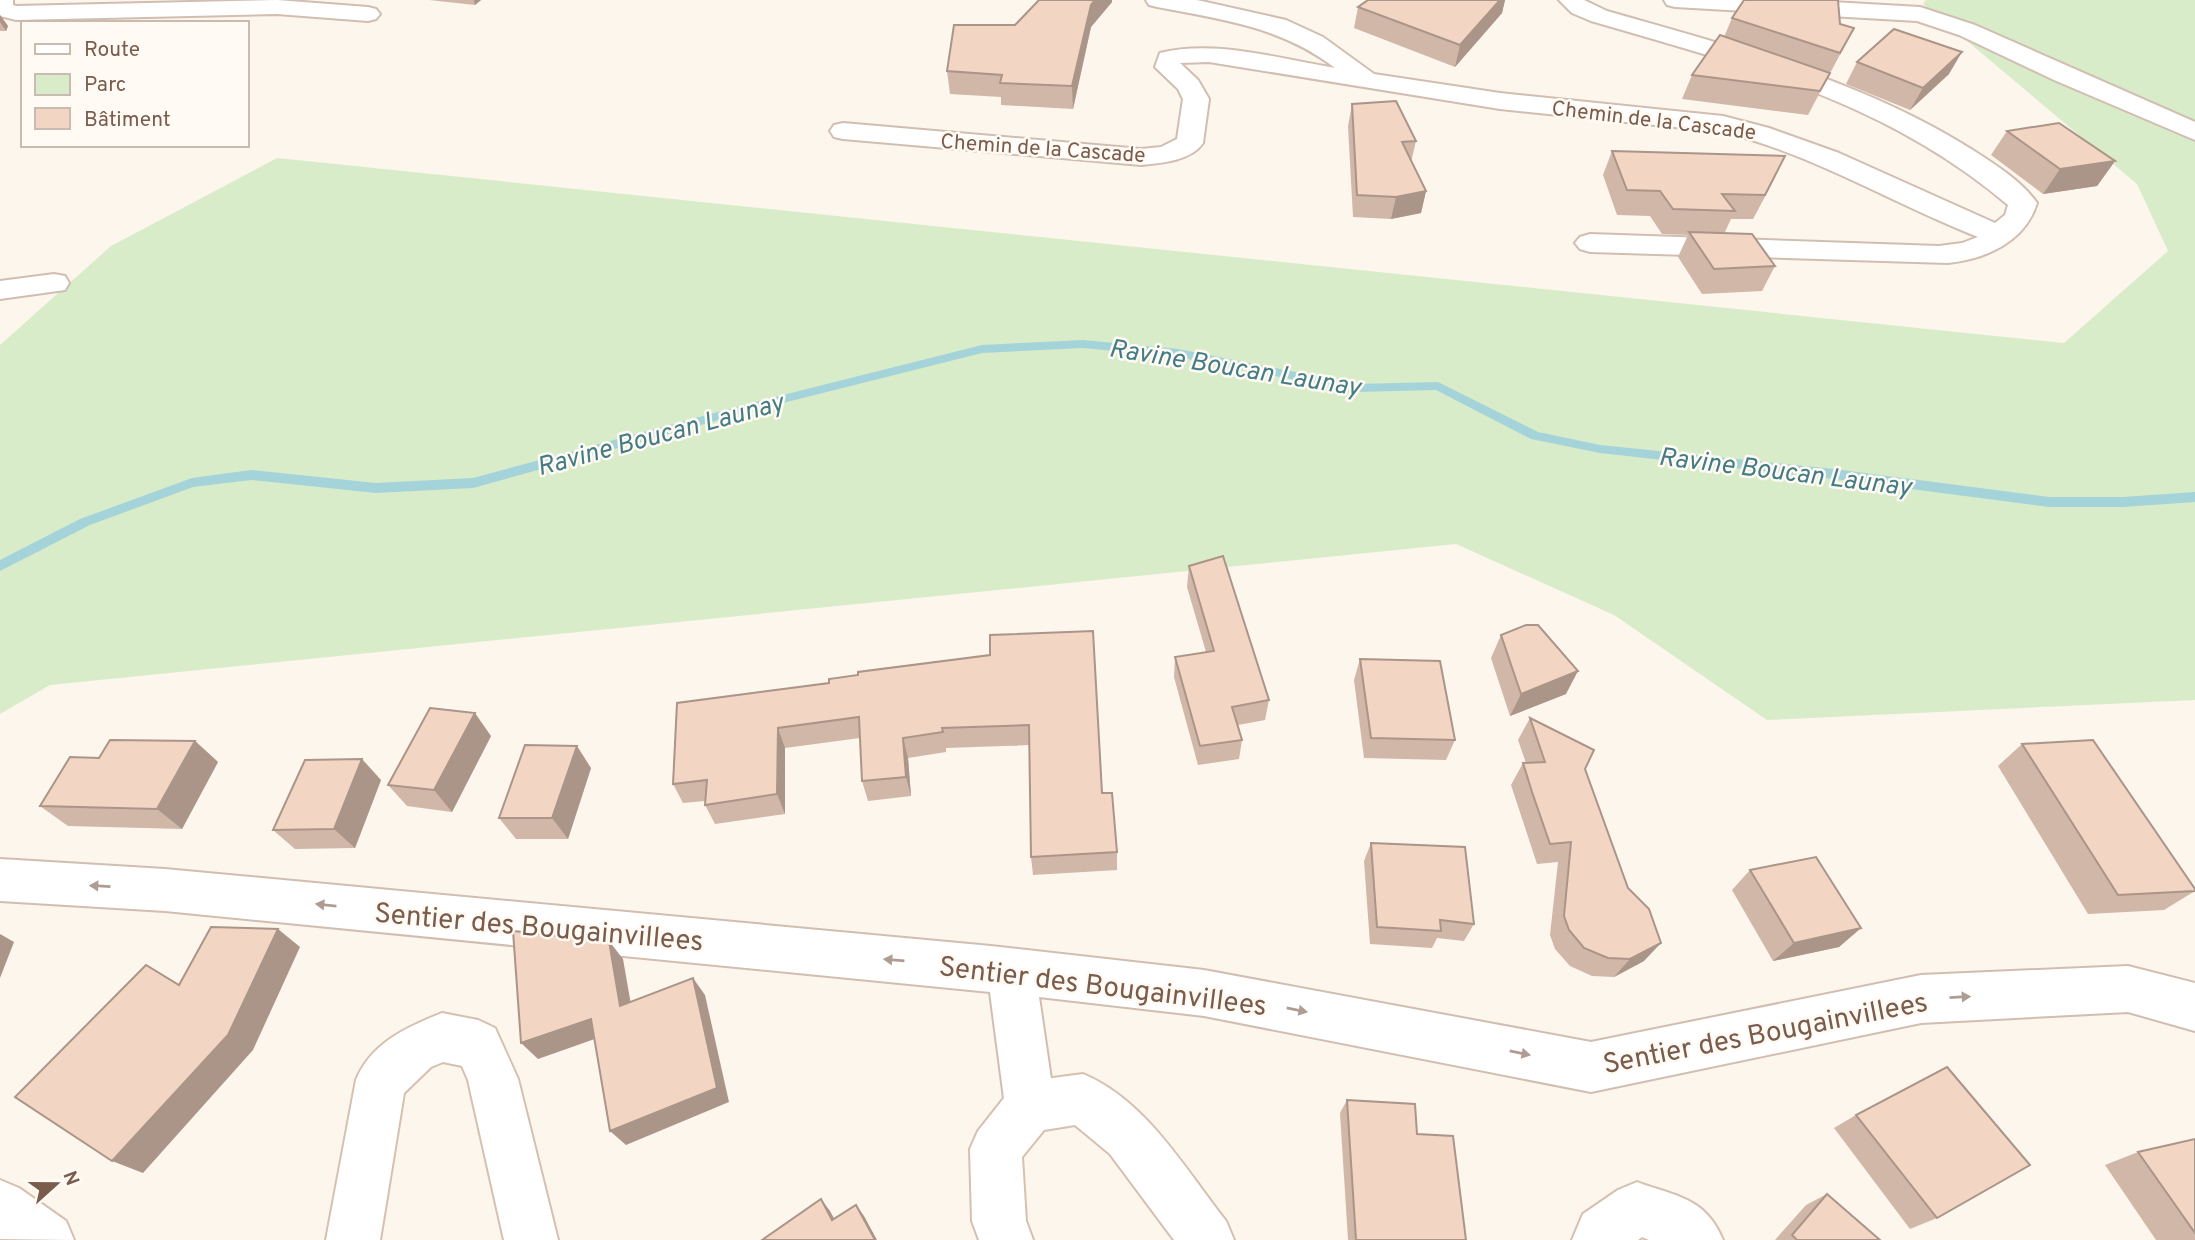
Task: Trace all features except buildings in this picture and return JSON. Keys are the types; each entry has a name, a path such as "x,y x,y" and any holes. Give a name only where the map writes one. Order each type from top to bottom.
{"street":[{"path":"2,0 1,9 16,13 277,8 368,14"},
{"name":"Chemin de la Cascade","path":"1157,0 1253,19 1283,28 1315,42 1372,83"},
{"path":"1570,0 1580,8 1599,16 1784,74 1866,105 1922,131 1997,178 2022,203 2018,219 1986,246 1968,253 1939,255 1590,243"},
{"path":"1675,0 1920,14 1967,30 2195,132"},
{"name":"Chemin de la Cascade","path":"843,131 935,141 1154,156 1167,154 1190,143 1196,99 1189,85 1167,67 1169,58 1186,54 1209,55 1500,102 1723,124 1751,130 1787,140 1832,159 1934,209 1999,235"},
{"path":"0,290 54,283"},
{"name":"Sentier des Bougainvillees","path":"0,880 165,890 1011,971 1204,993 1591,1067 1921,999 2129,989 2195,1007"},
{"path":"1011,971 1030,1106"},
{"path":"353,1240 382,1080 414,1050 442,1037 478,1045 493,1079 531,1240"},
{"path":"1006,1240 999,1221 996,1149 1030,1106 1083,1099 1128,1136 1207,1240"},
{"path":"0,1207 47,1240"},
{"path":"1599,1240 1602,1233 1637,1209 1684,1226 1696,1240"}],"green space":[{"path":"1926,0 2195,0 2195,700 1767,720 1614,615 1456,544 50,685 0,714 0,345 111,246 277,158 2064,343 2168,251 2137,184 1923,4"}],"waterway":[{"name":"Ravine Boucan Launay","path":"0,566 85,522 192,483 251,475 376,488 473,483 755,406 982,349 1083,344 1178,353 1357,388 1438,386 1535,436 1600,449 1834,474 2049,502 2123,502 2195,497"}]}
